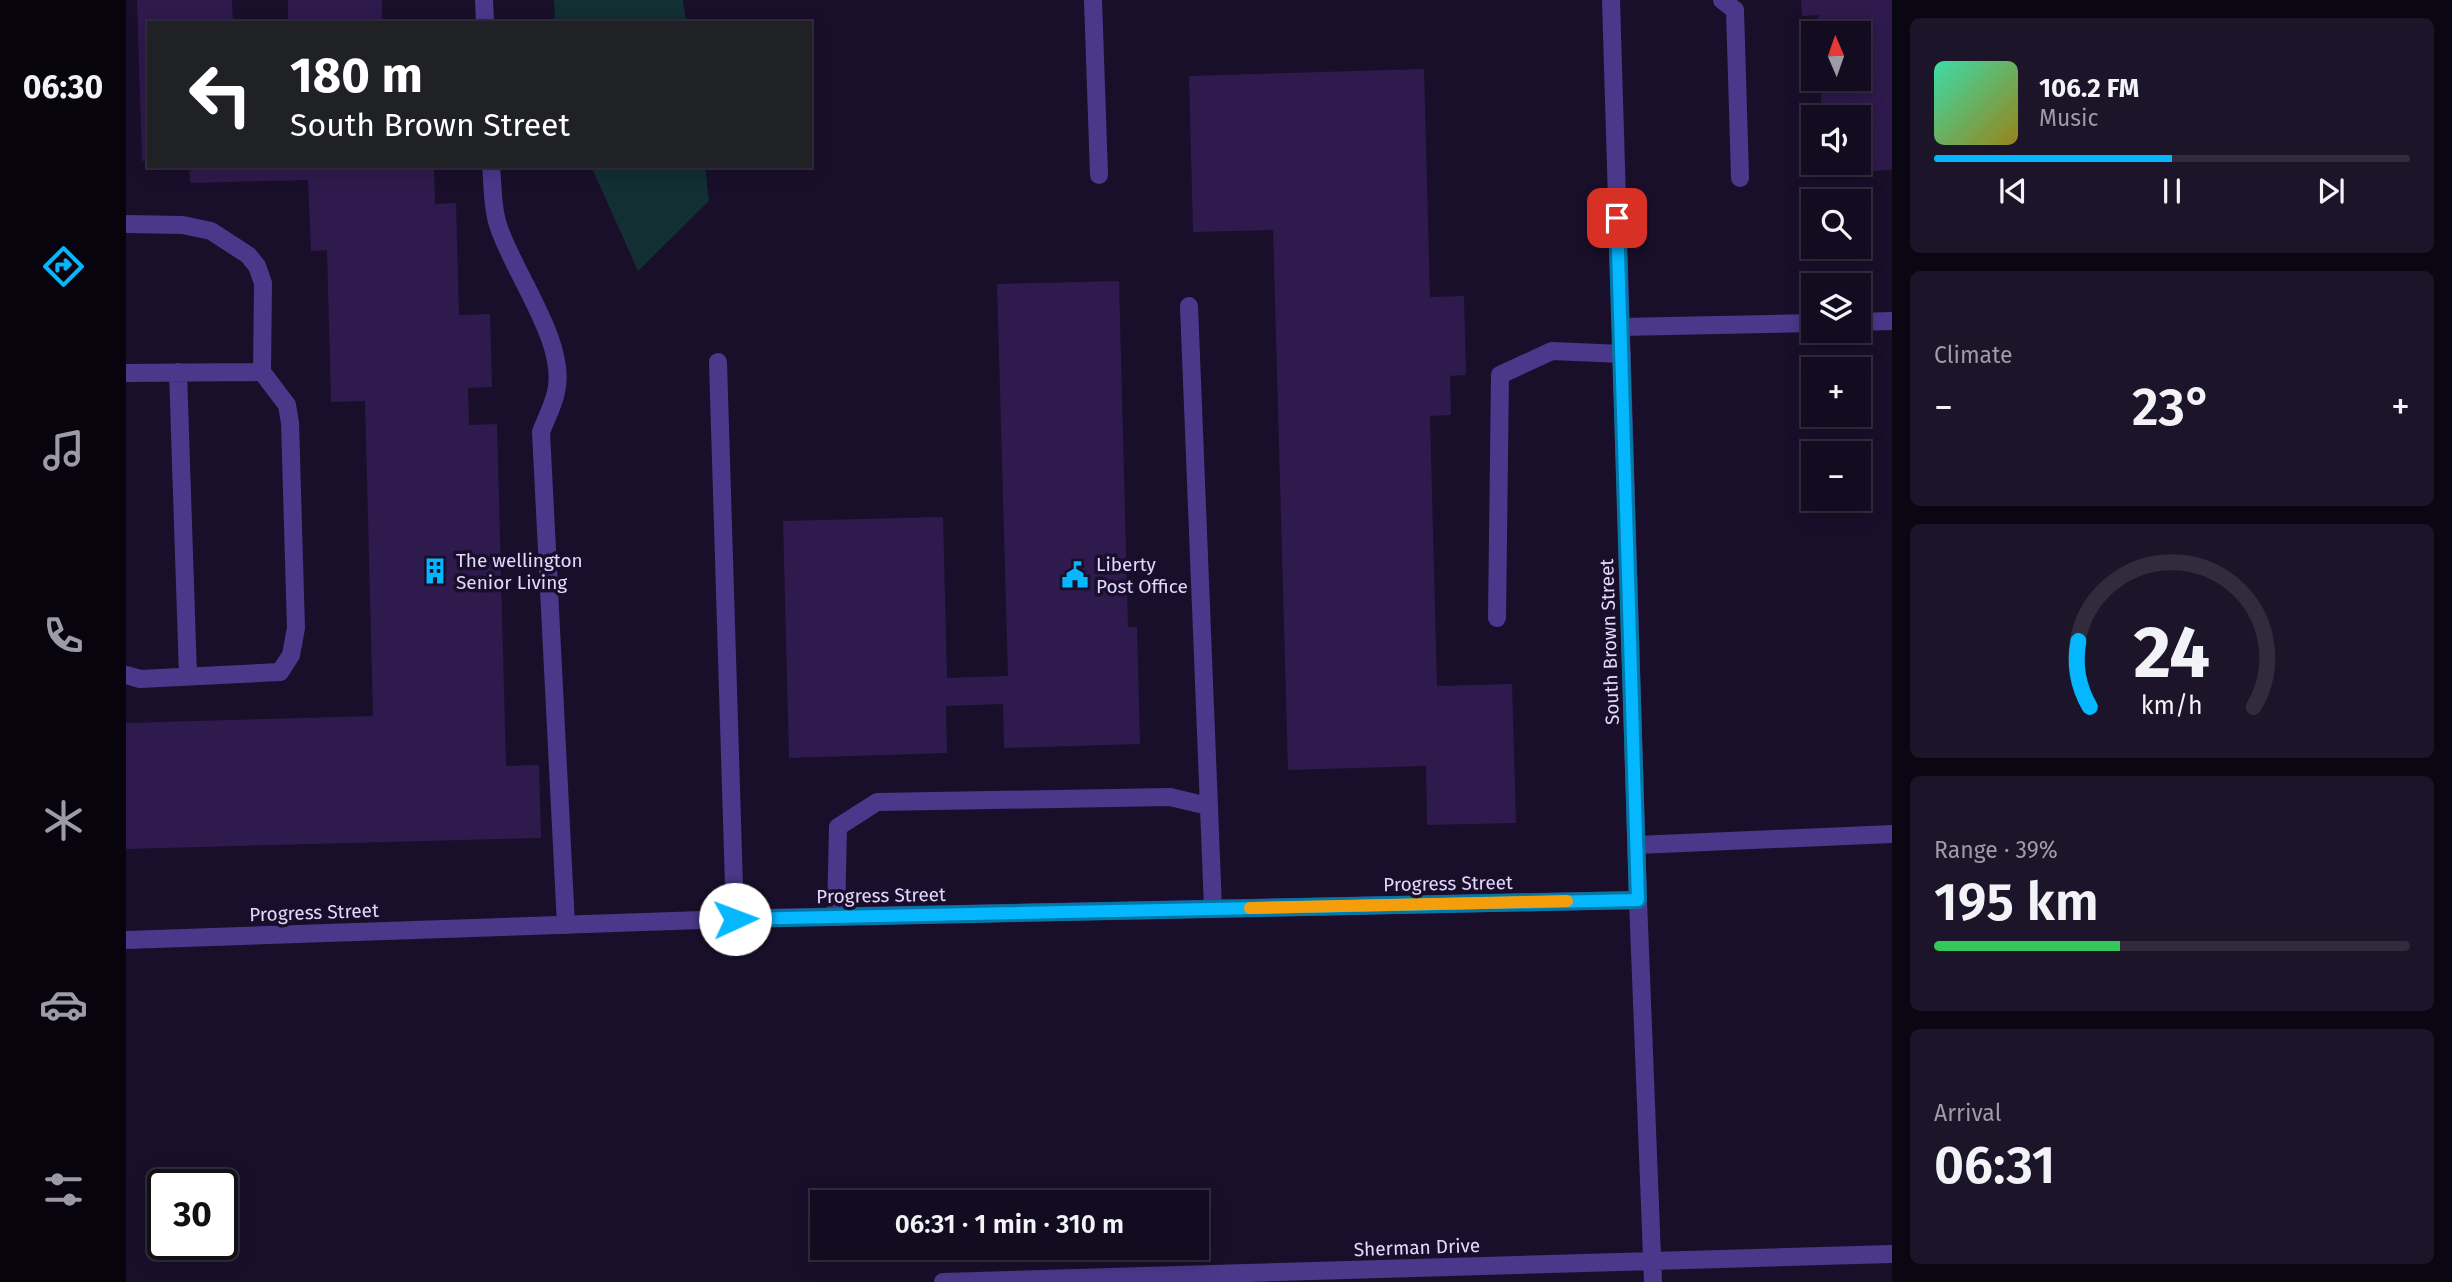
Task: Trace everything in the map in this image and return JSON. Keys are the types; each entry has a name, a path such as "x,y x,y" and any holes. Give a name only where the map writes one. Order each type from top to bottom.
{"street":[{"path":"484,0 485,21"},
{"path":"1093,0 1099,175"},
{"name":"South Brown Street","path":"1611,0 1638,900 1653,1282"},
{"path":"1722,0 1735,10 1740,178"},
{"path":"491,168 497,223 516,271 552,338 556,360 557,390 541,432 566,925"},
{"path":"126,224 183,225 211,231 248,255 257,266 262,283 262,372 287,405 290,423 296,628 291,655 280,672 140,679 126,675"},
{"path":"1189,306 1213,908"},
{"path":"1871,322 1892,321"},
{"path":"1621,327 1801,323"},
{"path":"1497,618 1500,375 1552,351 1622,354"},
{"path":"718,362 735,919"},
{"path":"178,372 188,677"},
{"path":"126,373 262,372"},
{"path":"836,916 838,827 877,802 1170,797 1208,806"},
{"path":"1637,845 1892,834"},
{"name":"Progress Street","path":"126,940 836,916 1638,900"},
{"name":"Sherman Drive","path":"943,1282 1217,1278 1652,1260 1892,1254"}],"green space":[{"path":"554,0 683,0 686,21 555,21"},
{"path":"592,168 705,168 709,201 638,271"}],"building":[{"path":"137,0 232,0 233,21 147,21 147,161 142,161"},
{"path":"288,0 382,0 382,21 288,21"},
{"path":"1801,0 1892,0 1892,170 1871,171 1871,105 1821,105 1821,91 1871,91 1871,21 1818,21 1818,15 1802,16"},
{"path":"1424,69 1430,297 1464,296 1466,375 1450,376 1451,415 1430,416 1437,686 1512,684 1516,823 1427,825 1426,766 1288,770 1273,230 1193,232 1189,76"},
{"name":"The wellington Senior Living","path":"189,168 434,168 435,204 456,203 459,315 490,314 492,387 468,388 469,425 497,424 506,766 539,765 541,838 126,849 126,723 373,716 365,401 331,402 327,250 311,251 308,180 190,183"},
{"path":"1119,281 1128,627 1137,627 1140,744 1004,748 1003,704 946,706 947,753 789,758 783,521 943,517 947,678 1008,676 997,284"}],"slow traffic":[{"path":"1250,908 1567,901"}],"place":[{"name":"The wellington Senior Living","path":"435,571"},
{"name":"Liberty Post Office","path":"1075,575"}],"route":[{"path":"735,919 1638,900 1617,218"}]}
